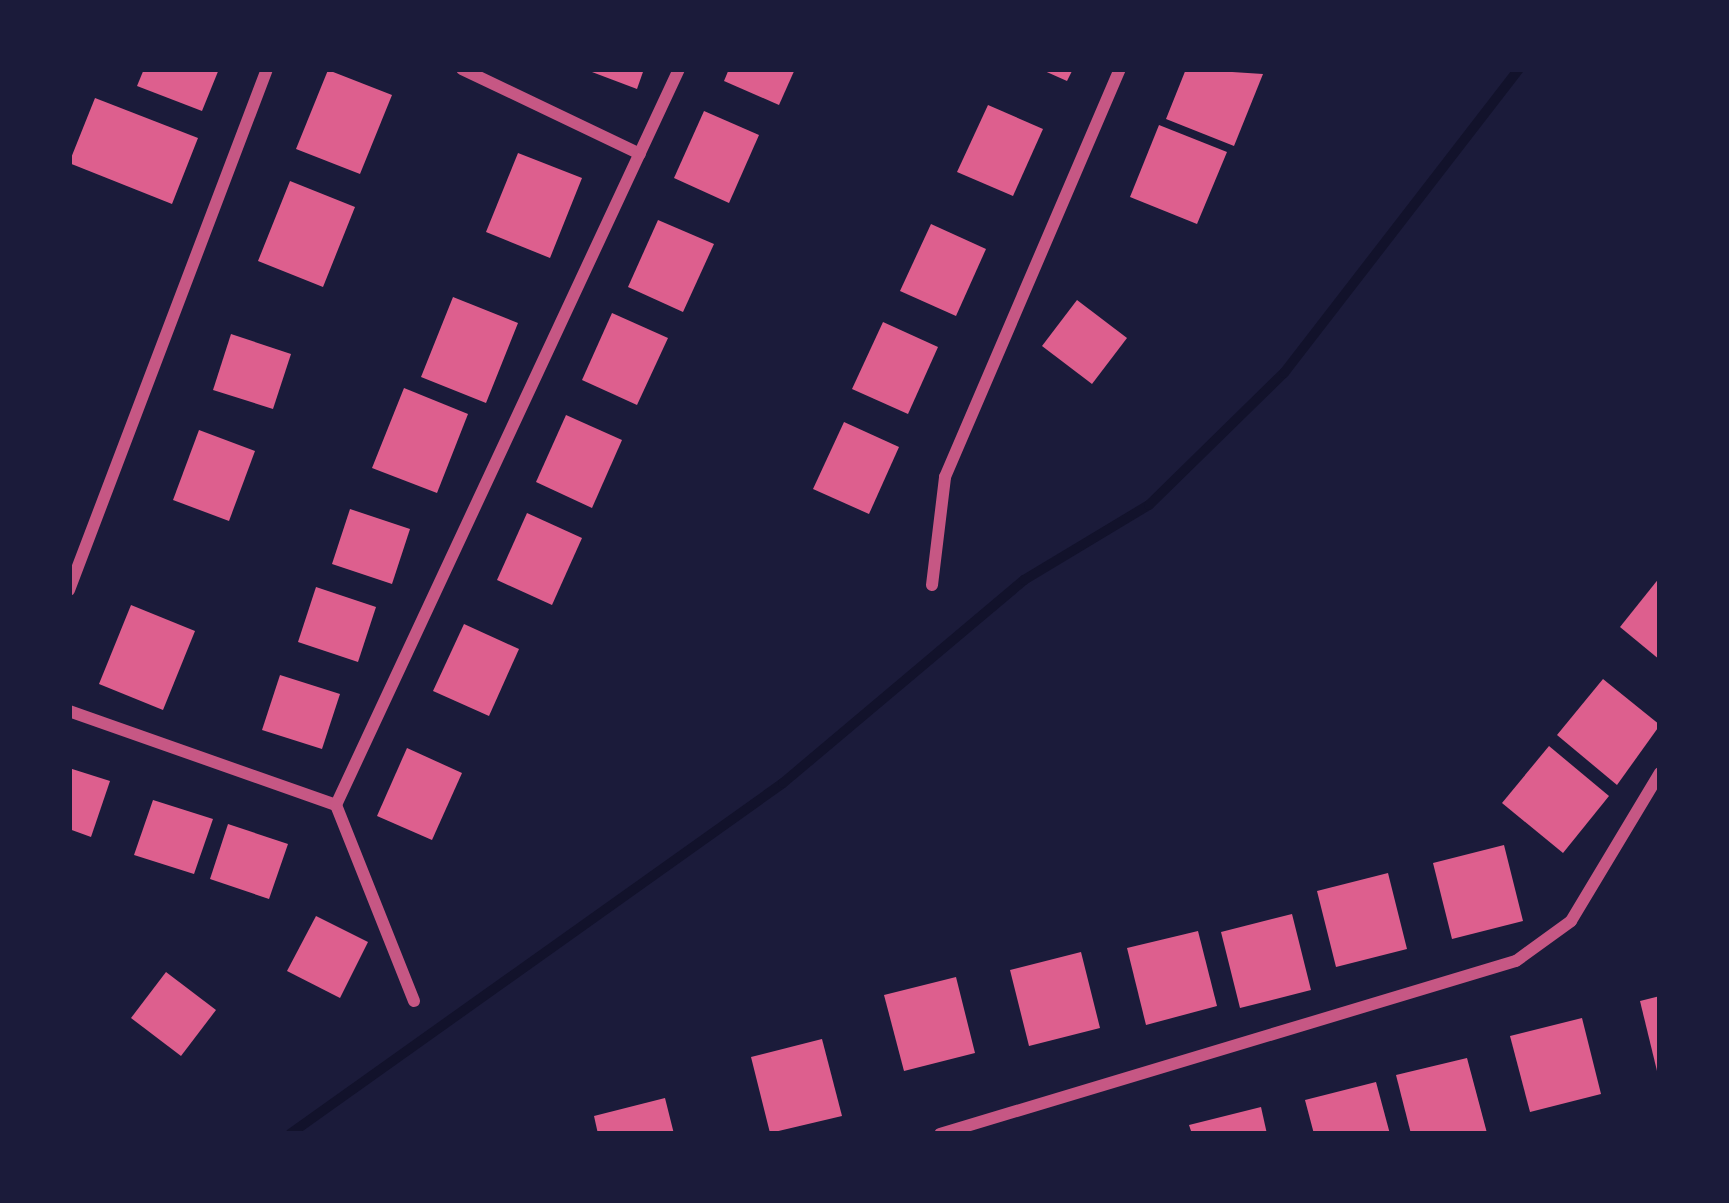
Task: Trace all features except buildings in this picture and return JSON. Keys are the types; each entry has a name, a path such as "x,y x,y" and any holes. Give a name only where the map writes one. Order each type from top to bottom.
{"street":[{"path":"69,590 267,69"},
{"path":"462,69 640,154"},
{"path":"414,1001 336,805 679,69"},
{"path":"932,585 945,477 1120,69"},
{"path":"69,711 336,805"},
{"path":"940,1134 1516,961 1571,921 1660,772"}],"waterway":[{"path":"290,1134 783,783 1024,580 1149,505 1284,373 1519,69"}]}
